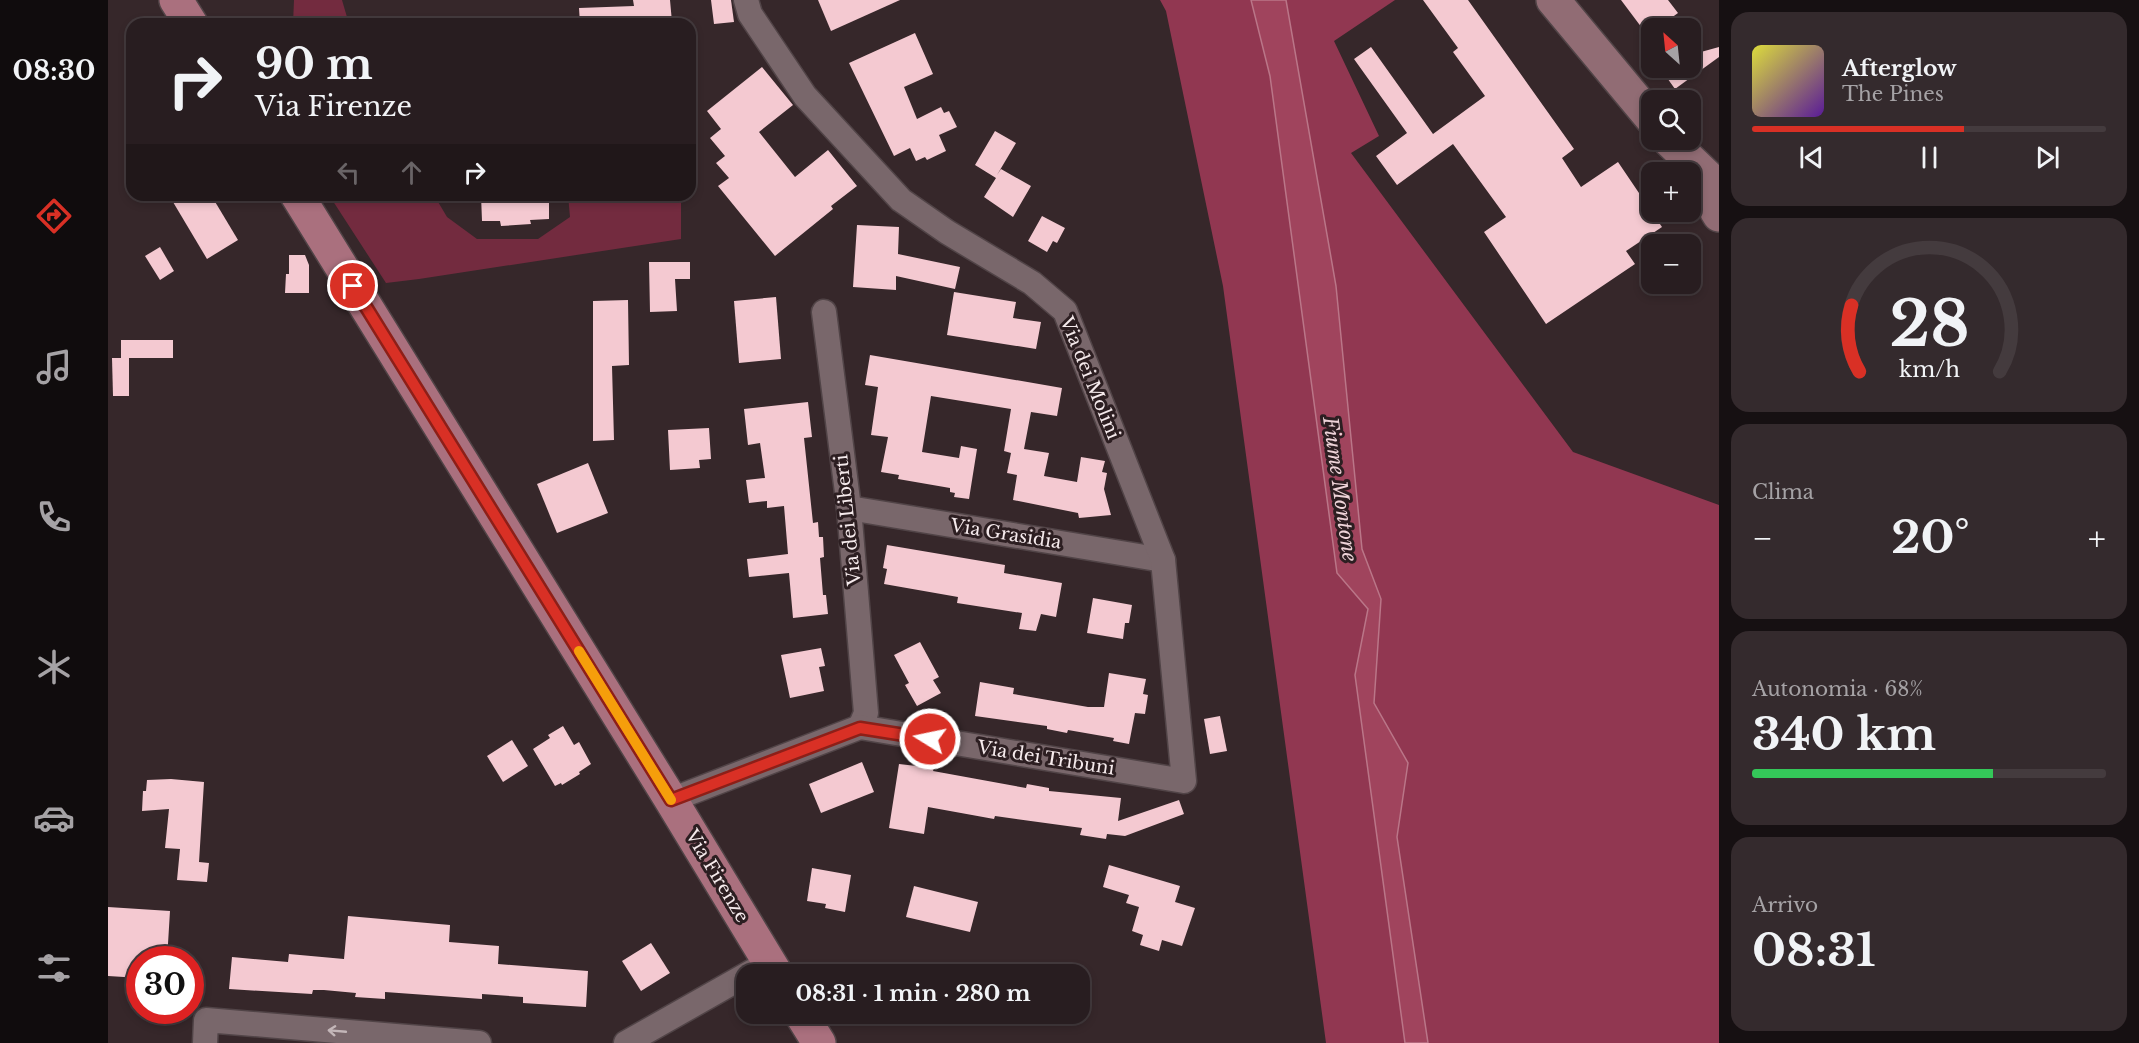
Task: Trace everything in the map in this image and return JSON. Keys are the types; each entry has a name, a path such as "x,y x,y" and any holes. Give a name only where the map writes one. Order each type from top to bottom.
{"main road":[{"path":"176,0 187,18"},
{"path":"1553,0 1641,106"},
{"path":"1678,150 1718,195"},
{"name":"Via Firenze","path":"301,201 771,964"},
{"path":"807,1024 819,1043"}],"street":[{"name":"Via dei Molini","path":"746,0 750,14 805,96 901,201 946,232 1032,283 1065,311 1163,560 1184,781"},
{"name":"Via dei Liberti","path":"824,312 849,508 866,713 860,728"},
{"name":"Via Grasidia","path":"849,508 1163,560"},
{"path":"671,800 860,728"},
{"name":"Via dei Tribuni","path":"860,728 1184,781"},
{"path":"626,1043 736,987"},
{"path":"205,1043 206,1020 479,1043"}],"shaded area":[{"path":"294,0 342,0 347,18 293,18"},
{"path":"1160,0 1395,0 1334,41 1379,136 1351,153 1573,452 1719,505 1719,1043 1326,1043 1223,286 1166,11"},
{"path":"333,201 438,201 447,217 477,239 538,239 570,217 569,201 681,201 681,239 386,283"}],"water":[{"name":"Fiume Montone","path":"1251,0 1286,0 1336,286 1362,549 1381,599 1374,703 1408,763 1397,837 1428,1043 1405,1043 1355,675 1368,609 1337,573 1270,76"}],"building":[{"path":"633,0 670,0 672,18 580,18 579,8 634,6"},
{"path":"711,0 731,0 734,22 714,24"},
{"path":"818,0 900,0 831,31"},
{"path":"1423,0 1468,0 1574,149 1562,158 1581,187 1618,162 1641,196 1641,222 1659,222 1662,227 1652,234 1641,234 1641,241 1626,251 1635,264 1546,324 1484,232 1506,217 1453,144 1397,185 1376,156 1407,133 1354,59 1371,47 1433,134 1485,96 1453,52 1458,48"},
{"path":"1621,0 1668,0 1678,13 1671,18 1641,18 1641,27"},
{"path":"915,33 933,74 904,87 917,119 941,107 944,113 949,111 957,127 939,135 946,151 927,160 925,157 916,161 910,148 894,156 849,63"},
{"path":"1719,47 1719,57 1701,70 1701,52"},
{"path":"762,67 793,105 759,132 795,177 828,150 857,186 831,206 833,209 775,256 718,186 729,178 716,163 725,156 710,138 721,129 707,111"},
{"path":"1667,78 1690,78 1675,89"},
{"path":"995,131 1016,143 997,175 1001,169 1031,186 1013,217 984,197 996,178 975,165"},
{"path":"215,201 238,240 207,259 173,202"},
{"path":"481,201 549,201 549,219 530,220 531,224 501,226 500,221 482,221"},
{"path":"1042,216 1065,228 1057,243 1053,241 1047,252 1028,241"},
{"path":"857,225 899,227 898,254 960,267 955,289 896,276 896,290 853,287"},
{"path":"160,247 174,271 160,280 145,256"},
{"path":"289,255 305,255 309,265 309,293 285,293 286,274 289,274"},
{"path":"649,262 690,262 690,279 675,279 677,311 650,312"},
{"path":"954,292 1016,302 1013,318 1041,322 1036,349 947,335"},
{"path":"776,297 781,359 739,363 734,301"},
{"path":"628,300 629,365 612,366 614,440 593,441 593,301"},
{"path":"121,340 173,340 173,358 121,358"},
{"path":"870,355 1062,388 1057,416 1031,412 1024,449 1049,453 1044,476 1077,482 1081,457 1105,461 1102,472 1107,473 1104,489 1111,515 1079,518 1078,513 1013,500 1017,475 1007,473 1011,453 1004,451 1011,409 931,396 922,452 959,458 961,446 977,449 969,499 954,497 955,493 950,492 950,488 898,479 899,475 881,472 888,437 871,435 878,387 865,385"},
{"path":"112,358 129,358 129,396 113,396"},
{"path":"808,402 812,437 804,438 813,523 818,522 819,537 823,537 824,557 820,558 823,595 826,595 828,614 793,618 789,573 749,577 747,559 788,554 784,506 767,508 767,501 749,503 746,480 765,478 760,443 748,445 744,409"},
{"path":"709,428 711,459 699,460 700,468 670,470 668,430"},
{"path":"588,463 608,513 557,533 537,484"},
{"path":"887,545 1005,565 1004,573 1062,583 1056,617 1041,614 1036,631 1019,629 1022,613 957,603 958,597 884,584 887,569 883,568"},
{"path":"1093,598 1132,605 1129,623 1125,623 1123,639 1087,633"},
{"path":"920,642 939,677 933,680 941,693 917,706 905,685 909,683 894,655"},
{"path":"821,648 825,666 819,667 824,691 790,698 781,655"},
{"path":"1109,673 1146,679 1143,694 1148,695 1145,714 1135,713 1129,744 1113,741 1114,738 1068,730 1067,733 1047,729 1047,726 975,716 980,682 1014,688 1013,694 1088,707 1104,707"},
{"path":"1220,716 1227,751 1210,754 1204,719"},
{"path":"563,726 574,745 579,742 591,764 562,785 561,783 555,786 533,749 550,738 548,735"},
{"path":"512,740 528,766 503,782 487,756"},
{"path":"862,762 874,792 821,813 809,784"},
{"path":"899,764 934,768 933,771 1026,788 1027,784 1049,788 1049,791 1121,798 1118,821 1179,800 1184,814 1125,836 1107,834 1106,839 1080,835 1082,828 995,816 994,819 928,807 924,834 889,828"},
{"path":"171,779 204,782 199,862 209,863 207,882 177,880 180,849 165,848 169,809 142,811 143,791 146,791 147,780"},
{"path":"1109,865 1180,886 1175,902 1195,908 1182,946 1162,940 1159,951 1140,945 1143,935 1132,931 1139,907 1126,903 1129,895 1103,887"},
{"path":"812,868 851,875 845,912 825,908 826,904 807,901"},
{"path":"914,886 978,902 970,932 906,917"},
{"path":"108,907 170,911 168,946 126,946 126,977 108,976"},
{"path":"348,916 450,925 449,942 499,946 498,964 588,971 586,1007 523,1003 523,997 482,994 482,999 385,992 385,999 355,997 356,993 324,990 313,990 312,994 229,989 232,957 288,962 289,954 344,959"},
{"path":"651,943 670,973 641,991 622,961"}],"slow traffic":[{"path":"579,651 671,800"}],"route":[{"path":"353,286 671,800 860,728 930,739"}]}
